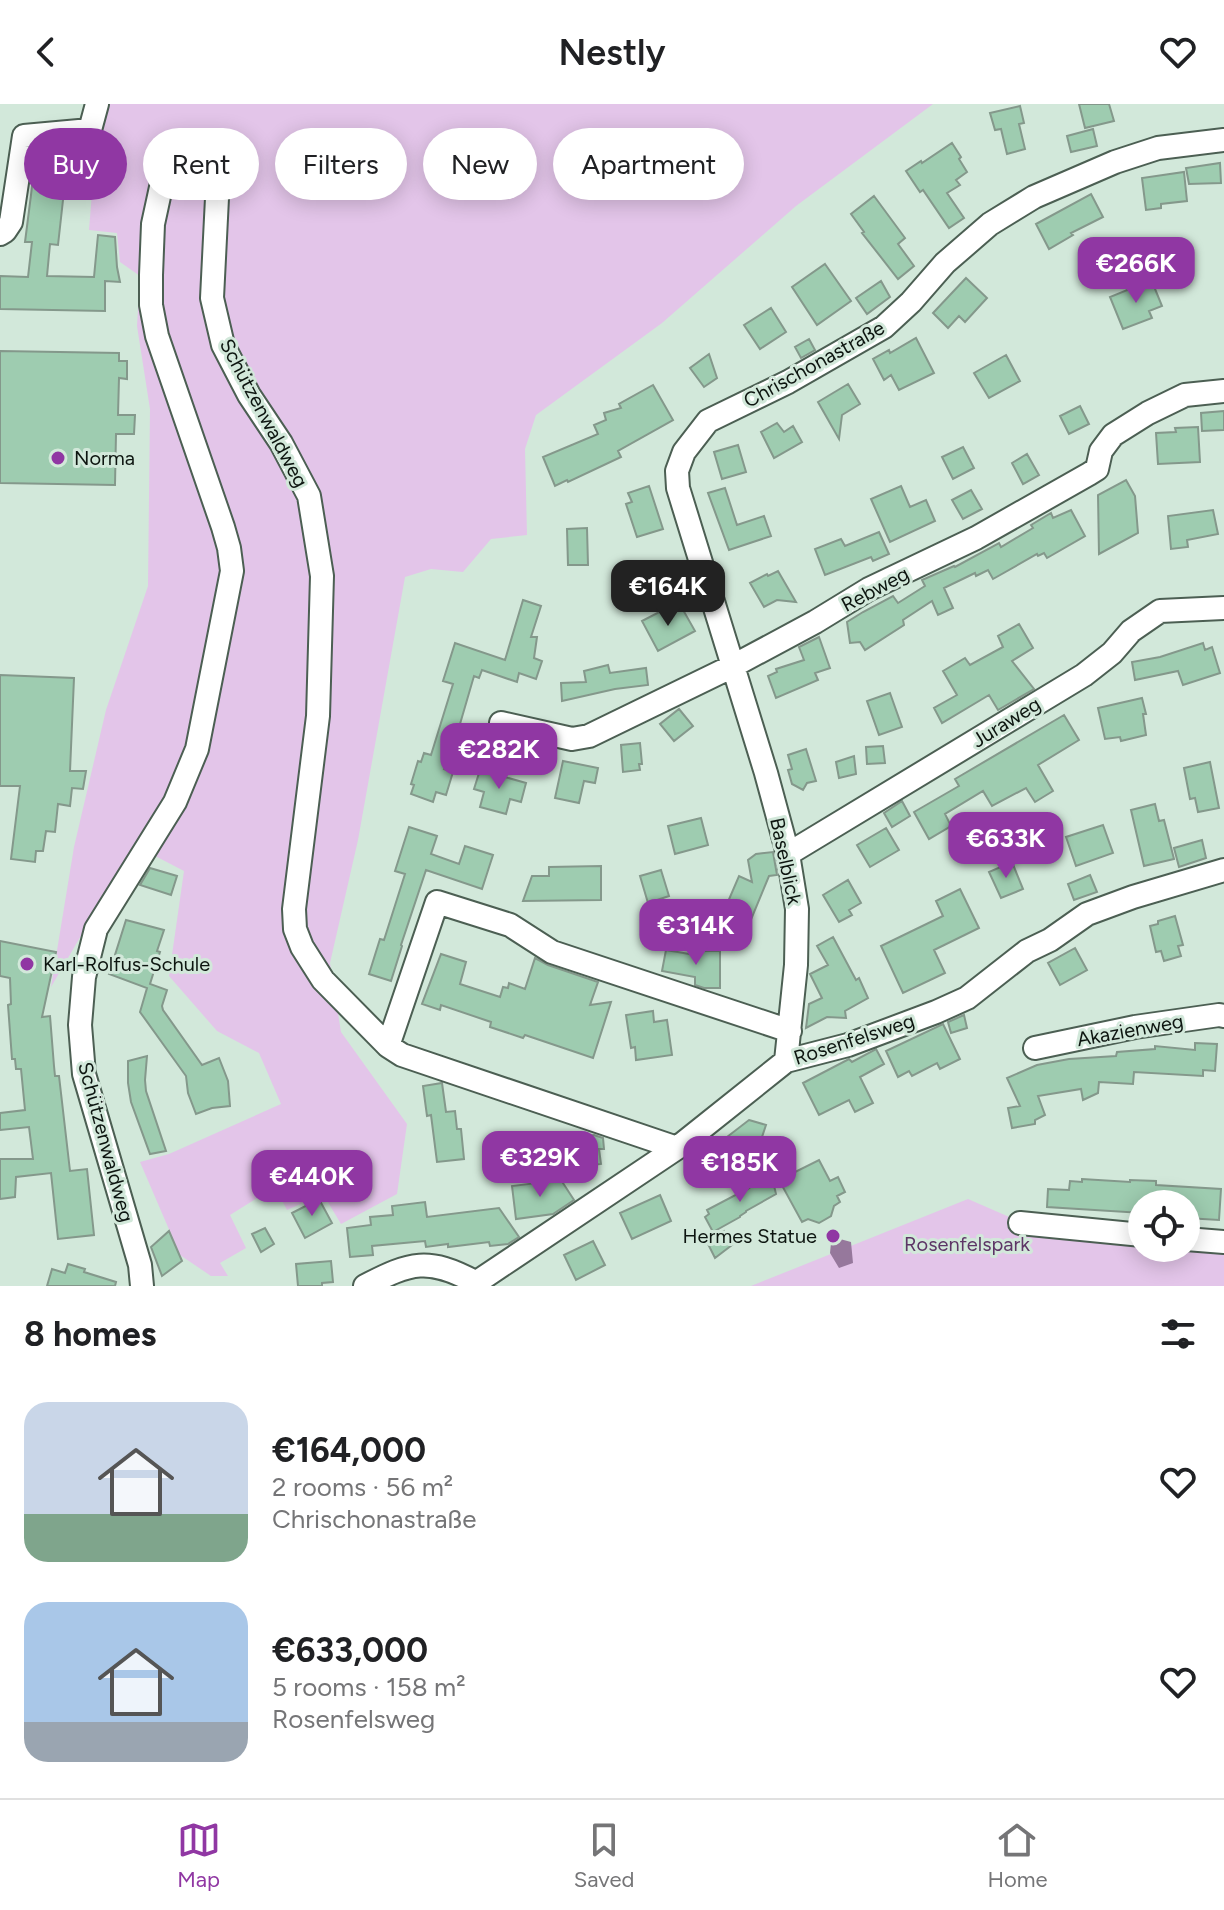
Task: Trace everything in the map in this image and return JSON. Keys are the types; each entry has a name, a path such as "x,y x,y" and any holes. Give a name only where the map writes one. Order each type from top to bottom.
{"street":[{"path":"0,234 11,222 24,136 90,130 97,104"},
{"name":"Chrischonastraße","path":"733,666 678,488 677,471 684,452 708,421 788,382 884,327 967,243 990,224 1034,197 1115,162 1158,148 1224,140"},
{"name":"Schützenwaldweg","path":"142,1286 140,1265 84,1074 80,1025 84,977 96,929 175,802 197,749 232,571 223,527 157,336 151,305 153,224 163,178 183,163 203,168 212,180 217,198 212,298 223,345 309,496 322,576 318,716 294,909 295,929 302,947 323,980 388,1046 402,1055 677,1148"},
{"name":"Rebweg","path":"501,723 572,739 589,736 733,666 869,589 976,538 1089,474 1097,469 1101,451 1113,435 1148,413 1185,395 1224,391"},
{"name":"Juraweg","path":"788,854 1084,675 1112,653 1131,631 1160,611 1224,608"},
{"name":"Baselblick","path":"733,666 788,854 797,909 796,965 786,1061"},
{"name":"Rosenfelsweg","path":"473,1284 677,1148 786,1061 848,1045 936,1012 967,998 1027,951 1050,940 1087,914 1224,870"},
{"path":"388,1046 437,902 510,925 552,952 790,1031"},
{"name":"Akazienweg","path":"1035,1048 1135,1027 1224,1016"},
{"path":"1020,1223 1128,1234"},
{"path":"1200,1240 1224,1242"},
{"path":"365,1286 390,1273 418,1265 453,1270 473,1284"}],"green space":[{"path":"106,104 933,104 796,206 662,323 536,415 525,449 527,535 491,539 463,572 431,569 405,577 358,840 330,963 341,1032 407,1124 397,1194 341,1224 323,1194 287,1210 275,1187 230,1215 246,1248 220,1263 228,1276 211,1276 180,1255 140,1162 169,1154 281,1104 259,1053 217,1031 169,976 184,871 134,845 51,987 74,847 106,710 148,586 150,409 137,326 140,276 120,262 117,233 89,230 91,200 127,200 127,128 100,128"},
{"name":"Rosenfelspark","path":"968,1199 1035,1228 1128,1241 1128,1262 1200,1262 1200,1251 1224,1254 1224,1286 751,1286"}],"shaded area":[{"path":"837,1232 840,1239 851,1242 853,1263 839,1268 830,1253 828,1236"}],"building":[{"path":"1079,104 1109,104 1114,121 1085,128"},
{"path":"1020,106 1024,123 1019,124 1025,149 1007,154 1001,129 995,130 990,113"},
{"path":"1093,129 1097,146 1071,152 1067,136"},
{"path":"952,143 967,172 956,180 960,185 947,193 964,218 949,228 906,171"},
{"path":"1220,163 1221,183 1189,184 1186,168"},
{"path":"1184,172 1187,201 1161,204 1161,208 1146,210 1142,178"},
{"path":"1091,194 1103,217 1071,233 1073,235 1049,249 1036,224"},
{"path":"874,196 905,238 898,244 914,266 898,279 851,214"},
{"path":"30,200 63,200 58,245 50,244 47,276 94,277 98,235 115,237 120,282 105,281 105,311 0,309 0,276 28,277 32,242 25,242"},
{"path":"825,264 851,301 817,325 792,287"},
{"path":"966,278 987,298 965,322 959,316 948,328 933,313"},
{"path":"881,281 890,297 867,314 856,298"},
{"path":"1153,284 1162,306 1149,311 1152,318 1123,329 1110,297"},
{"path":"771,308 786,332 760,349 744,325"},
{"path":"916,338 934,373 899,390 891,375 884,380 873,359"},
{"path":"809,339 815,350 801,358 795,347"},
{"path":"0,351 119,353 119,361 127,361 127,379 119,378 118,415 135,415 134,434 116,434 115,485 0,483"},
{"path":"709,354 717,378 704,387 690,368"},
{"path":"1006,355 1020,381 989,398 974,373"},
{"path":"848,384 860,404 842,415 839,439 818,402"},
{"path":"653,385 673,420 618,451 621,457 555,486 543,457 598,434 594,425 606,420 604,413 621,408 619,404"},
{"path":"1080,406 1089,424 1069,434 1060,416"},
{"path":"1224,411 1224,430 1202,431 1201,413"},
{"path":"777,423 784,432 793,426 802,442 774,458 761,432"},
{"path":"1198,427 1200,462 1158,464 1156,433"},
{"path":"738,445 746,472 722,479 714,452"},
{"path":"963,447 974,468 953,479 942,457"},
{"path":"1027,454 1039,475 1023,484 1012,463"},
{"path":"1126,480 1135,496 1138,533 1099,554 1098,495"},
{"path":"649,486 663,529 637,537 626,504 632,502 628,493"},
{"path":"901,486 910,507 926,500 935,521 890,542 871,499"},
{"path":"725,488 737,525 764,516 771,536 729,550 708,493"},
{"path":"971,490 982,509 963,519 952,500"},
{"path":"1071,510 1085,536 1047,558 1044,553 1037,554 993,579 988,570 944,588 953,608 938,615 932,601 903,620 904,625 865,650 860,642 850,643 847,622 863,612 893,596 898,603 925,586 922,580 955,567 999,543 1001,547 1051,513 1053,518"},
{"path":"1213,510 1218,534 1187,540 1188,547 1171,549 1168,516"},
{"path":"587,528 588,565 568,565 567,529"},
{"path":"879,532 889,554 873,561 871,557 825,575 815,549 841,539 845,546"},
{"path":"778,571 796,602 777,600 764,607 750,583"},
{"path":"523,600 541,606 531,637 537,637 534,658 542,661 536,679 519,673 517,682 482,670 479,678 474,676 444,769 453,772 446,795 436,792 433,802 411,794 418,761 421,762 424,753 431,755 453,684 443,681 455,643 505,660"},
{"path":"667,608 671,614 682,608 695,631 658,651 642,621"},
{"path":"1019,624 1033,648 1012,661 1034,689 998,710 989,695 942,723 934,708 957,695 943,671 965,658 970,665 1003,647 998,636"},
{"path":"819,637 830,668 815,673 818,680 776,698 768,676 777,672 776,669 804,660 799,647"},
{"path":"1203,643 1205,650 1212,647 1220,673 1183,685 1178,671 1135,680 1132,662 1160,657"},
{"path":"608,665 610,673 646,668 648,685 562,701 561,683 586,682 584,671"},
{"path":"0,675 74,678 70,771 86,771 83,789 72,788 70,806 58,804 55,832 46,831 43,851 36,851 35,862 11,859 20,786 0,786"},
{"path":"890,693 902,727 879,735 867,701"},
{"path":"1142,698 1146,735 1121,741 1120,737 1105,739 1098,708"},
{"path":"679,709 693,726 674,741 660,724"},
{"path":"1064,715 1079,740 1038,765 1053,791 1035,802 1026,788 992,806 983,791 945,814 951,826 929,839 914,812 959,786 955,779"},
{"path":"640,743 640,770 623,772 621,745"},
{"path":"883,746 885,763 867,764 866,747"},
{"path":"806,749 816,781 807,783 803,790 792,784 788,755"},
{"path":"854,756 856,774 839,778 836,762"},
{"path":"563,761 598,768 595,783 584,781 579,803 555,798"},
{"path":"1210,762 1219,808 1198,812 1195,798 1190,799 1184,768"},
{"path":"480,770 526,783 521,802 510,799 506,814 480,807 484,792 474,789"},
{"path":"902,801 910,816 892,827 884,813"},
{"path":"1155,804 1159,821 1164,820 1174,859 1144,866 1131,810"},
{"path":"701,818 708,845 675,854 668,826"},
{"path":"1103,825 1113,853 1076,866 1066,837"},
{"path":"409,827 437,836 431,854 459,864 465,846 493,855 482,889 426,870 391,981 369,974 380,939 384,940 405,874 395,871"},
{"path":"886,828 899,850 870,867 857,845"},
{"path":"1202,840 1206,858 1179,867 1174,848"},
{"path":"773,852 777,875 769,876 750,922 724,911 739,876 752,882 748,860 756,854"},
{"path":"1012,862 1023,889 1001,898 989,872"},
{"path":"601,866 601,900 523,901 532,876 549,876 549,867"},
{"path":"150,868 177,876 171,895 140,885"},
{"path":"661,870 669,896 648,903 640,876"},
{"path":"1090,875 1097,892 1074,900 1068,884"},
{"path":"848,880 861,903 849,910 852,915 839,922 823,895"},
{"path":"960,889 979,928 934,950 945,973 903,993 881,946 943,916 936,901"},
{"path":"1175,916 1183,945 1178,946 1181,956 1164,961 1161,951 1156,952 1150,926"},
{"path":"126,920 164,930 150,984 167,990 163,1010 202,1065 219,1058 228,1081 230,1106 196,1114 186,1076 140,1012 147,988 109,974"},
{"path":"833,937 868,998 845,1011 846,1018 827,1017 806,1028 809,1004 822,998 810,974 828,965 817,946"},
{"path":"0,941 56,952 42,1017 50,1016 55,1076 59,1076 70,1171 87,1169 94,1235 58,1239 51,1173 16,1177 15,1197 0,1199 0,1159 33,1159 29,1127 0,1130 0,1113 25,1110 21,1069 16,1069 15,1059 12,1059 8,1005 11,1004 10,978 0,976"},
{"path":"1075,948 1087,970 1060,985 1048,963"},
{"path":"666,950 695,955 695,951 720,951 720,988 704,988 695,985 695,977 662,971"},
{"path":"441,954 466,962 460,984 500,997 503,987 508,988 509,983 525,989 535,958 598,982 590,1005 611,1002 593,1058 525,1035 523,1038 490,1027 491,1022 441,1005 440,1010 422,1004"},
{"path":"653,1011 654,1022 667,1020 672,1055 636,1060 626,1015"},
{"path":"964,1015 967,1028 951,1033 948,1022"},
{"path":"943,1024 960,1059 940,1069 937,1063 912,1076 909,1071 898,1077 886,1051"},
{"path":"1195,1043 1217,1044 1215,1071 1203,1070 1203,1076 1134,1072 1133,1084 1099,1082 1098,1093 1083,1100 1081,1089 1038,1096 1045,1115 1035,1120 1035,1124 1012,1128 1008,1108 1020,1106 1007,1078 1037,1065 1069,1059 1116,1056 1117,1052 1155,1049 1155,1046 1195,1050"},
{"path":"876,1049 884,1064 860,1077 873,1103 855,1112 849,1100 819,1115 803,1083"},
{"path":"147,1056 146,1091 166,1151 150,1154 131,1102 128,1083 128,1061"},
{"path":"442,1083 446,1112 455,1111 457,1129 461,1129 464,1159 437,1162 431,1115 427,1116 423,1086"},
{"path":"749,1120 766,1125 759,1146 708,1172 701,1157"},
{"path":"594,1135 603,1138 604,1149 599,1149 601,1164 563,1169 559,1139"},
{"path":"819,1160 830,1181 838,1177 845,1192 837,1196 840,1202 834,1206 831,1216 819,1223 808,1219 802,1222 779,1180"},
{"path":"771,1173 776,1194 713,1232 705,1217 709,1214 707,1210 742,1193"},
{"path":"1082,1179 1156,1181 1156,1185 1221,1189 1219,1220 1200,1219 1200,1190 1128,1190 1128,1212 1047,1207 1048,1189 1069,1190 1070,1181 1082,1182"},
{"path":"561,1180 574,1200 553,1214 516,1219 512,1186"},
{"path":"660,1195 671,1221 632,1239 620,1213"},
{"path":"319,1199 332,1223 305,1238 292,1213"},
{"path":"425,1202 427,1217 499,1208 519,1237 508,1244 490,1246 489,1242 426,1247 425,1241 372,1246 373,1255 350,1257 347,1228 371,1225 370,1217 393,1215 392,1206"},
{"path":"265,1228 274,1244 261,1252 252,1234"},
{"path":"169,1231 182,1261 162,1276 151,1247"},
{"path":"724,1231 732,1245 715,1258 706,1240"},
{"path":"593,1241 605,1265 576,1280 564,1255"},
{"path":"331,1261 333,1282 322,1283 322,1286 298,1286 296,1264"},
{"path":"68,1264 116,1282 115,1286 47,1286 52,1269 65,1273"}],"place":[{"name":"Norma","path":"58,458"},
{"name":"Karl-Rolfus-Schule","path":"27,964"},
{"name":"Hermes Statue","path":"833,1236"}]}
